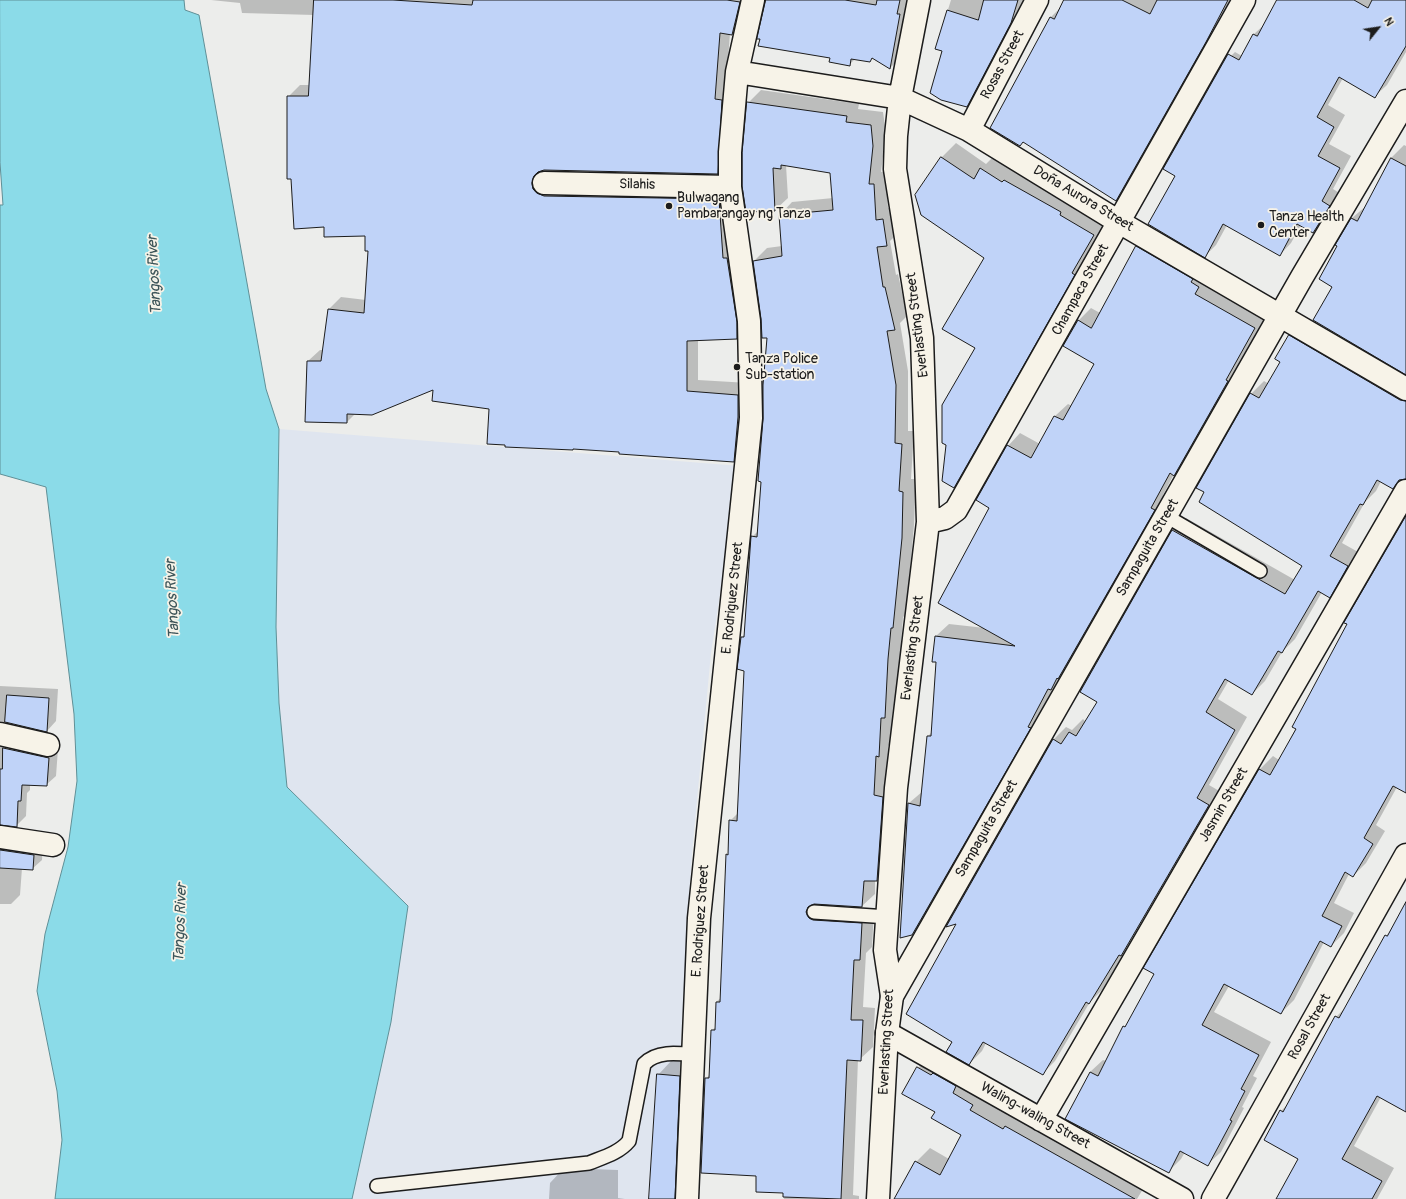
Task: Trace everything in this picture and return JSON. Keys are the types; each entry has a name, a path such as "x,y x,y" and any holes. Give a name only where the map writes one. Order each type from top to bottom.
{"street":[{"name":"E. Rodriguez Street","path":"687,1199 700,918 751,418 749,322 730,187 730,152 737,72 753,0"},
{"name":"Everlasting Street","path":"878,1199 887,1033 892,996 885,950 896,788 928,522 922,338 895,169 896,136 900,98 919,0"},
{"name":"Rosas Street","path":"969,130 1037,0"},
{"name":"Champaca Street","path":"928,522 945,518 956,510 1244,0"},
{"name":"Doña Aurora Street","path":"737,72 900,98 969,130 1119,222 1406,389"},
{"name":"Sampaguita Street","path":"892,996 1281,315 1406,101"},
{"name":"Silahis","path":"544,183 730,187"},
{"name":"Jasmin Street","path":"1041,1120 1406,491"},
{"path":"0,734 48,745"},
{"path":"0,837 53,845"},
{"name":"Rosal Street","path":"1213,1199 1406,855"},
{"name":"Waling-waling Street","path":"887,1033 1182,1199"}],"lane":[{"path":"1166,516 1260,572"},
{"path":"814,912 888,917"},
{"path":"377,1186 589,1163 611,1154 622,1149 629,1141 644,1064 650,1058 660,1055 694,1055"}],"shaded area":[{"path":"279,429 740,466 711,653 692,853 672,1199 352,1199 391,1022 408,906 287,787 279,703 276,627"}],"water":[{"name":"Tangos River","path":"0,0 184,0 185,10 199,15 266,389 279,429 276,627 279,703 287,787 408,906 391,1022 352,1199 55,1199 62,1140 57,1091 37,991 45,934 68,847 77,781 74,714 46,487 0,474 0,205 3,205 0,163"}],"building":[{"path":"314,0 393,0 472,5 473,0 727,0 740,2 732,35 720,33 715,99 722,100 718,174 544,170 538,172 534,176 532,183 533,189 537,193 544,196 719,199 723,258 727,258 737,322 737,339 687,341 687,391 738,395 738,417 734,462 619,454 619,452 505,447 505,445 487,444 489,409 432,401 433,390 372,415 347,414 347,423 305,422 307,361 321,361 328,309 364,313 368,251 365,251 365,236 324,237 324,227 294,229 291,179 287,179 287,96 308,96"},
{"path":"766,0 845,0 876,5 877,0 900,0 897,14 900,14 890,69 872,58 870,62 851,59 850,66 829,62 830,58 758,46 760,39 757,39"},
{"path":"984,0 1018,0 1011,23 967,107 941,100 930,93 942,51 935,49 947,10 978,20"},
{"path":"1064,0 1122,0 1150,14 1157,0 1228,0 1206,42 1116,201 1023,142 1020,146 990,128 1050,17 1054,19"},
{"path":"1277,0 1354,0 1368,8 1372,0 1406,0 1406,46 1375,98 1339,77 1317,117 1334,127 1318,156 1340,168 1322,201 1330,206 1313,233 1297,224 1280,256 1223,224 1205,258 1148,224 1175,176 1163,169 1228,54 1239,60 1253,34 1257,36"},
{"path":"747,102 847,116 846,122 871,125 873,146 869,184 874,184 876,220 883,219 887,246 877,247 883,287 885,287 895,330 887,331 896,385 895,443 902,444 899,491 903,492 902,538 893,628 891,628 888,659 885,718 881,718 879,757 876,756 874,795 883,797 877,881 864,881 862,907 814,904 808,907 806,912 809,918 813,920 862,923 860,960 854,960 851,1020 863,1020 861,1061 847,1060 841,1199 783,1197 783,1193 756,1192 756,1176 701,1173 705,1078 709,1078 711,1030 715,1030 716,1002 720,1002 726,854 728,855 729,820 737,821 744,671 737,669 741,637 744,637 751,536 757,537 761,482 758,481 767,338 762,338 761,319 753,261 782,256 779,215 833,210 830,173 781,165 781,169 773,168 775,211 746,212 742,186 742,153"},
{"path":"941,157 974,179 980,168 1002,182 1004,180 1061,212 1060,215 1094,235 1072,273 1075,275 954,488 942,481 946,445 942,443 942,405 975,348 942,329 984,258 921,215 915,195"},
{"path":"1391,158 1406,166 1406,375 1313,320 1332,287 1319,279 1337,246 1335,245 1351,218 1357,221"},
{"path":"1136,246 1193,279 1191,282 1199,287 1195,294 1255,328 1226,380 1228,381 1174,476 1170,473 1151,508 1155,510 1058,679 1057,678 1051,690 1048,689 1028,727 1031,728 912,935 900,938 908,803 920,806 927,736 931,736 936,662 932,662 935,636 1015,646 938,603 989,508 976,500 1007,445 1031,458 1054,416 1063,420 1094,364 1063,346 1078,320 1091,328"},
{"path":"1289,335 1400,400 1406,401 1406,479 1399,480 1393,489 1377,480 1363,505 1360,504 1330,556 1348,566 1330,598 1318,591 1282,653 1278,651 1252,695 1225,679 1206,712 1235,730 1197,798 1209,805 1121,956 1119,955 1089,1004 1086,1002 1043,1075 983,1042 969,1065 946,1052 952,1042 906,1014 956,924 946,927 1053,739 1061,744 1069,732 1076,736 1097,702 1080,692 1172,530 1285,594 1302,566 1199,502 1204,492 1196,488 1250,393 1259,398 1280,362 1275,359"},
{"path":"1406,516 1406,793 1393,786 1364,838 1373,844 1353,877 1345,872 1322,916 1342,926 1331,947 1320,941 1281,1014 1224,984 1202,1025 1259,1055 1241,1089 1245,1091 1230,1120 1232,1121 1208,1166 1180,1151 1169,1173 1065,1119 1090,1072 1098,1076 1123,1026 1125,1027 1154,974 1143,968 1259,769 1270,775 1296,729 1292,727 1347,624 1344,623"},
{"path":"7,695 49,698 47,732 5,722"},
{"path":"3,748 49,758 47,786 22,785 21,801 18,801 17,827 0,825 0,769 2,769"},
{"path":"0,850 34,855 33,870 0,868"},
{"path":"1406,902 1406,1112 1377,1096 1342,1159 1382,1181 1372,1199 1276,1199 1298,1159 1264,1140 1280,1110 1283,1112 1335,1016 1339,1018 1385,935 1387,936"},
{"path":"917,1067 931,1075 933,1073 956,1086 953,1093 973,1105 970,1110 1003,1129 1005,1126 1135,1199 894,1199 915,1161 940,1175 961,1135 931,1118 935,1112 902,1094"},
{"path":"657,1074 680,1076 675,1199 649,1199"}],"place":[{"name":"Bulwagang Pambarangay ng Tanza","path":"669,206"},
{"name":"Tanza Health Center","path":"1261,225"},
{"name":"Tanza Police Sub-station","path":"737,367"}]}
